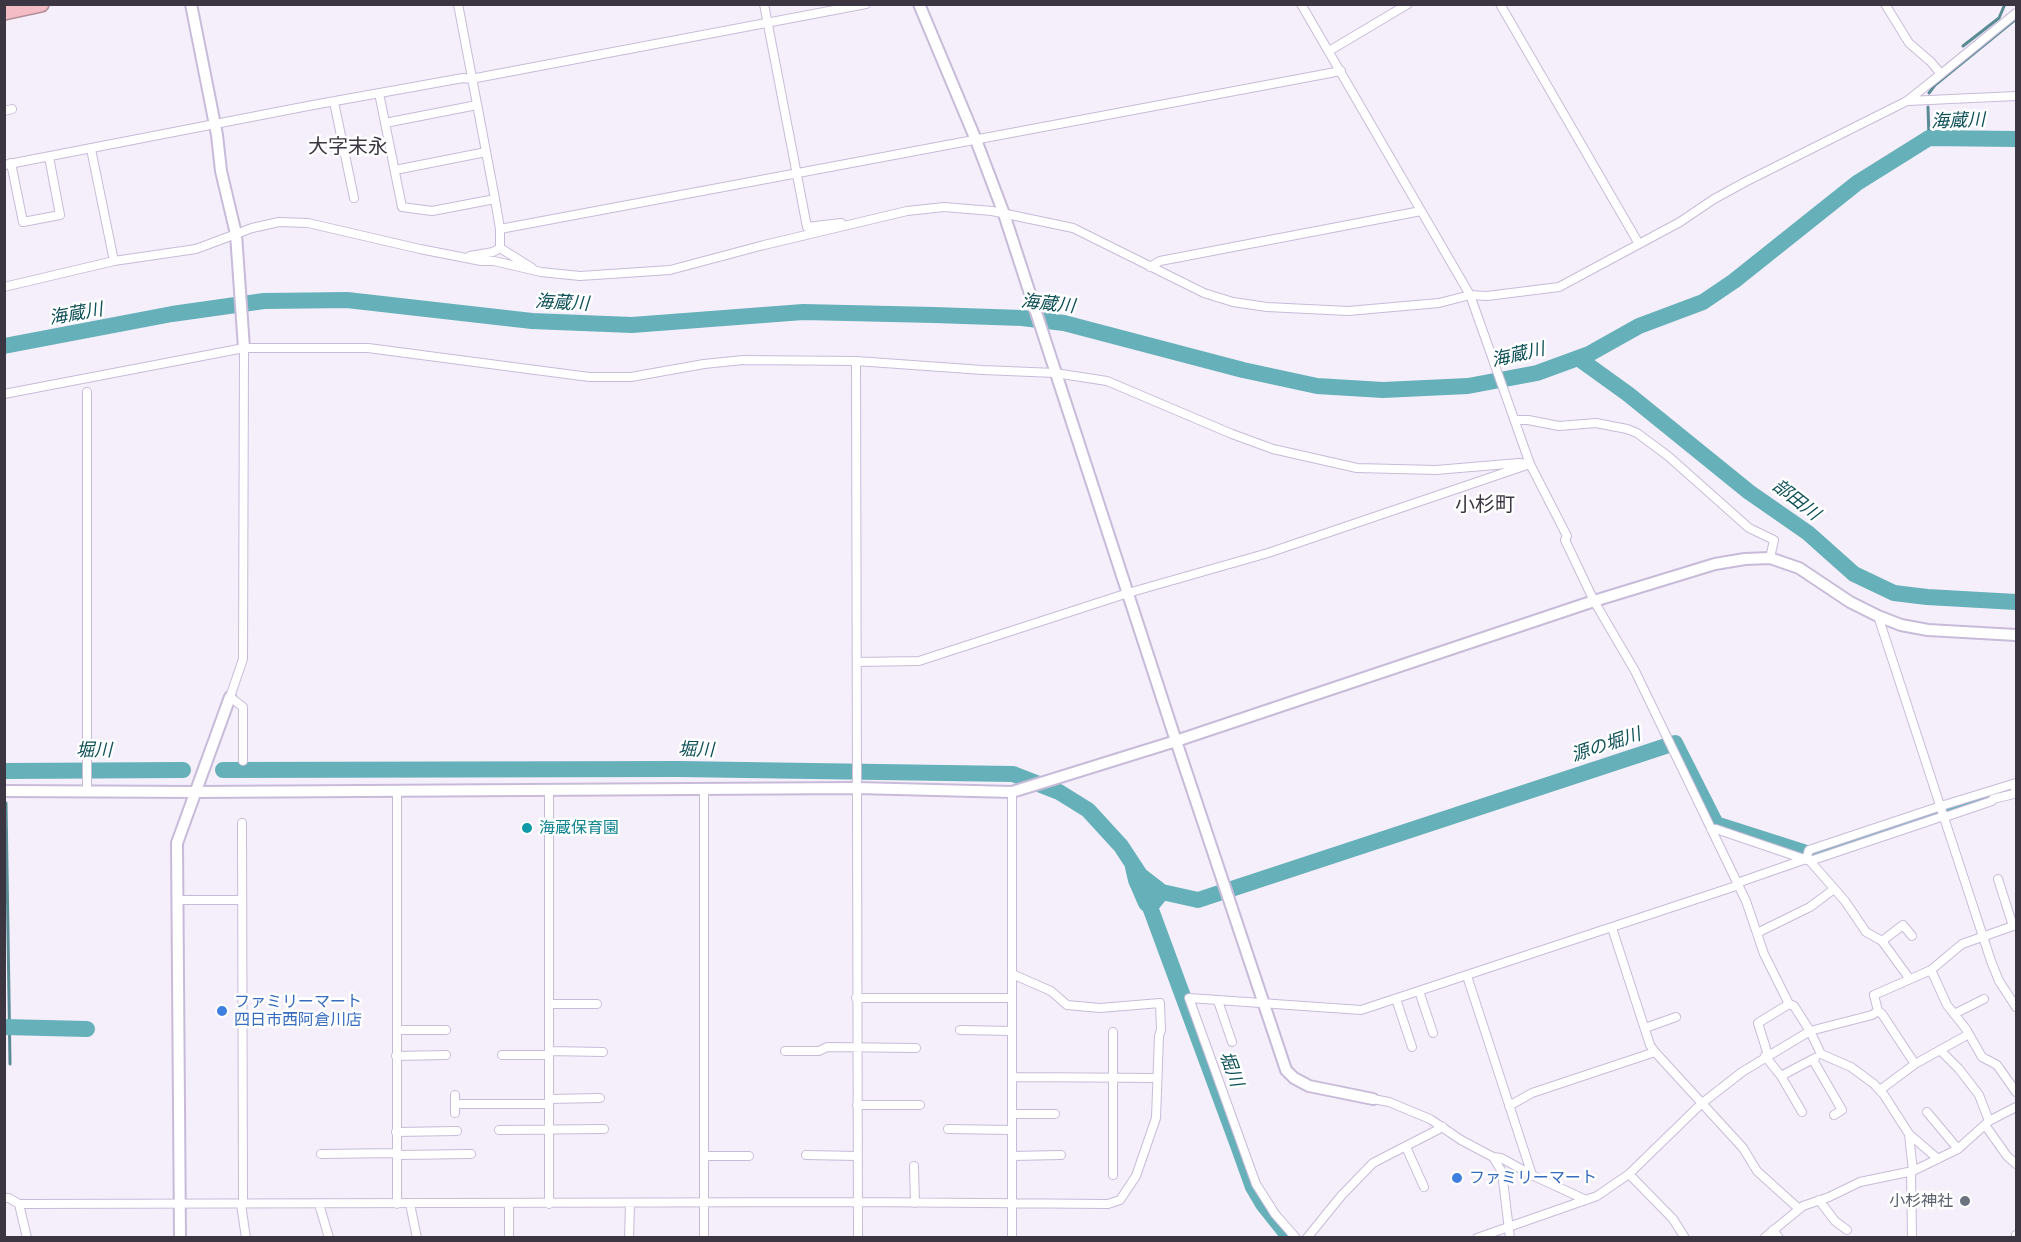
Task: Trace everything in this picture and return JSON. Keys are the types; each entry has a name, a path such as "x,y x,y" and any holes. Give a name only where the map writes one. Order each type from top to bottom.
{"highway":[{"path":"4,12 41,4"}],"street":[{"path":"180,1238 177,843 243,659 244,348 236,237 221,171 191,4"},
{"path":"458,4 495,199 500,229 500,248"},
{"path":"764,4 807,227 860,222"},
{"path":"49,157 60,215 24,222 8,164 866,4"},
{"path":"918,4 976,140 1004,214 1286,1070 1294,1078 1309,1086 1400,1106 1443,1127 1461,1140 1493,1157 1501,1158 1532,1176 1587,1201"},
{"path":"1301,4 1470,295 1530,464 1567,536 1565,540 1594,601 1635,671 1738,884 1764,954 1789,1004 1794,1006 1821,1054 1858,1071 1880,1090 1909,1134 1938,1159"},
{"path":"1329,51 1408,4"},
{"path":"1500,4 1639,244"},
{"path":"1885,4 1908,43 1931,62 1941,74"},
{"path":"4,287 114,261 196,249 279,222 308,223 465,258 494,261 536,271 580,276 670,270 764,244 907,210 944,207 1004,214 1073,228 1204,293 1233,302 1267,307 1348,311 1439,303 1470,295 1487,296 1559,287 1680,222 1714,199 1747,181 1907,101 2016,13"},
{"path":"500,229 1341,71"},
{"path":"379,93 402,207 432,211 495,199"},
{"path":"1907,101 2016,96"},
{"path":"334,102 354,198"},
{"path":"385,123 477,105"},
{"path":"91,148 114,261"},
{"path":"395,170 486,152"},
{"path":"1150,267 1160,261 1421,211"},
{"path":"465,258 493,252 500,248"},
{"path":"500,248 536,271"},
{"path":"4,394 244,348 368,348 590,377 631,377 704,364 743,360 856,361 1056,373 1107,381 1273,449 1348,466 1436,470 1530,464"},
{"path":"856,361 858,1238"},
{"path":"87,392 87,787"},
{"path":"1515,419 1559,426 1596,423 1637,433 1668,456 1749,528 1774,540 1770,558"},
{"path":"857,662 919,661 1128,593 1268,553 1530,464"},
{"path":"4,791 87,787 196,792 857,786 1012,792 1176,741 1594,601 1715,564 1745,559 1770,558 1799,568 1850,602 1901,625 1928,630 2016,635"},
{"path":"1878,616 1999,981 2016,1007"},
{"path":"230,697 243,707 243,761"},
{"path":"1296,1238 1275,1214 1257,1184 1190,998 1361,1010 1612,928 1808,857 2016,788"},
{"path":"549,789 549,1204"},
{"path":"704,789 704,1238"},
{"path":"396,1204 397,791"},
{"path":"1012,792 1012,1238"},
{"path":"242,823 242,1204 245,1237"},
{"path":"1711,829 1808,857 1866,932 1882,941 1909,978"},
{"path":"1916,1064 1878,1011 1874,995 1931,970 1962,944 2015,926 1998,879"},
{"path":"1757,933 1810,907 1834,889"},
{"path":"177,900 241,900"},
{"path":"1882,941 1903,925 1912,936"},
{"path":"1612,928 1650,1045 1743,1148 1756,1171 1798,1208"},
{"path":"1931,970 1947,1005 1969,1034 1982,1057 1997,1065 2016,1092"},
{"path":"4,1198 9,1198 19,1204 1012,1202 1108,1204 1119,1200 1136,1176 1156,1118 1161,1030 1160,1003 1100,1008 1066,1005 1051,991 1012,974"},
{"path":"1467,976 1532,1176"},
{"path":"1419,991 1433,1033"},
{"path":"856,998 1012,998"},
{"path":"1396,999 1413,1047"},
{"path":"1954,1014 1984,999"},
{"path":"1218,1001 1232,1042"},
{"path":"549,1004 597,1004"},
{"path":"1789,1004 1758,1023 1767,1056 1802,1112"},
{"path":"1477,1238 1598,1196 1629,1174 1701,1104 1742,1072 1810,1031 1872,1015 1878,1011"},
{"path":"1645,1028 1676,1017"},
{"path":"397,1030 446,1030"},
{"path":"960,1030 1012,1031"},
{"path":"1113,1032 1113,1175"},
{"path":"1880,1090 1916,1064 1969,1034"},
{"path":"785,1051 819,1051 826,1047 916,1048"},
{"path":"1940,1050 1959,1069 1979,1095 1987,1123 2007,1156 2016,1164"},
{"path":"502,1055 603,1052"},
{"path":"1509,1106 1532,1093 1655,1052"},
{"path":"1781,1076 1821,1054"},
{"path":"396,1056 446,1056"},
{"path":"1813,1060 1842,1110 1834,1115"},
{"path":"1012,1077 1158,1078"},
{"path":"455,1113 455,1100 549,1102 600,1098"},
{"path":"857,1105 920,1105"},
{"path":"1764,1238 1798,1208 1860,1182 1912,1171 1938,1159 1958,1149 1987,1123 2016,1107"},
{"path":"1927,1112 1958,1149"},
{"path":"1012,1114 1055,1114"},
{"path":"1307,1238 1341,1196 1373,1163 1443,1127"},
{"path":"499,1130 604,1129"},
{"path":"948,1129 1012,1130"},
{"path":"396,1132 457,1131"},
{"path":"1909,1134 1912,1171 1912,1238"},
{"path":"1407,1147 1424,1187"},
{"path":"321,1154 471,1154"},
{"path":"806,1155 857,1156"},
{"path":"1012,1156 1060,1155"},
{"path":"705,1156 749,1156"},
{"path":"1493,1157 1502,1172 1510,1238"},
{"path":"914,1166 915,1203"},
{"path":"1629,1174 1673,1219 1685,1238"},
{"path":"1819,1200 1835,1221 1847,1230"},
{"path":"19,1204 27,1238"},
{"path":"319,1204 329,1238"},
{"path":"410,1204 417,1238"},
{"path":"509,1204 509,1238"},
{"path":"629,1238 630,1204"},
{"path":"1773,1230 1779,1238"}],"waterway":[{"path":"1963,46 1999,18 2005,4"},
{"path":"1929,93 1935,85 2016,19"},
{"path":"1928,107 1929,138"},
{"name":"海蔵川","path":"4,346 172,314 264,301 347,300 532,321 632,325 803,312 934,315 1022,318 1064,323 1243,370 1317,386 1383,390 1468,386 1537,373 1589,354 1639,326 1703,302 1734,281 1857,183 1929,138 2016,139"},
{"name":"部田川","path":"1578,358 1628,394 1749,492 1808,533 1854,574 1894,593 2016,602"},
{"name":"堀川","path":"223,770 678,769 1013,774 1059,792 1088,810 1121,846 1140,875 1162,892 1198,900 1675,743 1716,824 1813,855 1961,805 2012,789 2016,791"},
{"name":"堀川","path":"4,771 183,770"},
{"path":"6,803 10,1064"},
{"name":"堀川","path":"1133,867 1136,880 1150,907"},
{"name":"堀川","path":"1162,892 1150,907 1253,1187 1263,1204 1290,1238"},
{"path":"4,1027 87,1029"}],"place":[{"name":"海蔵保育園","path":"527,828"},
{"name":"ファミリーマート 四日市西阿倉川店","path":"222,1011"},
{"name":"ファミリーマート","path":"1457,1178"},
{"name":"小杉神社","path":"1965,1201"}],"district":[{"name":"大字末永","path":"348,147"},
{"name":"小杉町","path":"1485,505"}],"water label":[{"name":"源の堀川","path":"1606,745"}]}
